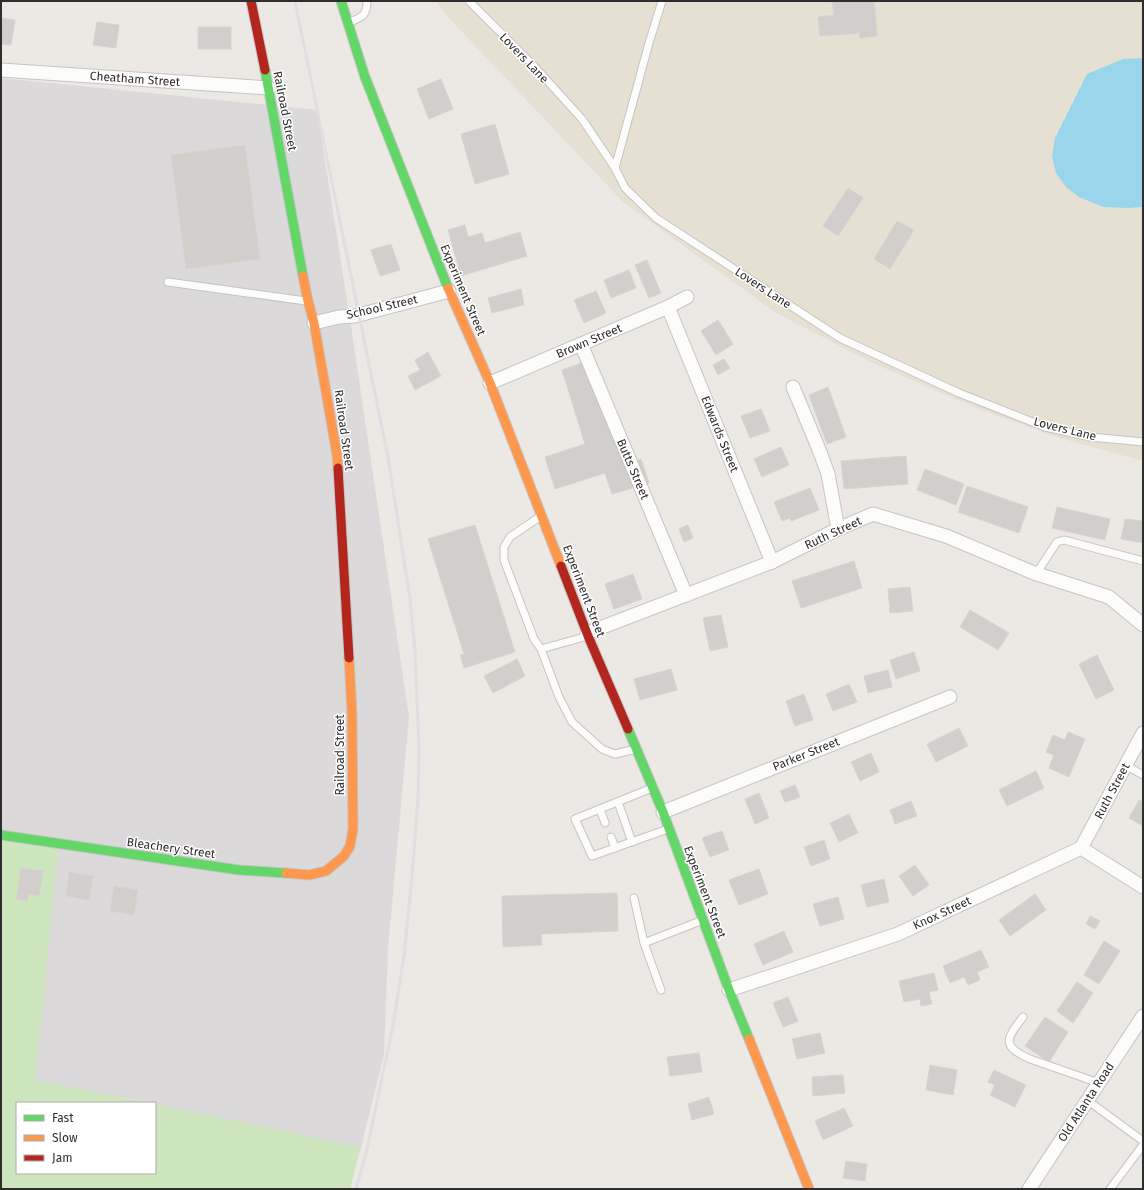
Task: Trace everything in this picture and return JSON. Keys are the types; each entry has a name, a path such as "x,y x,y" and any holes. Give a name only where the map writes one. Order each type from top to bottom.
{"main road":[{"name":"Railroad Street","path":"251,1 269,88 308,301 314,323 337,455 352,714 352,829 350,846 344,856 336,864"},
{"name":"Experiment Street","path":"341,1 365,77 449,291 490,383 587,635 663,812 729,990 809,1189"},
{"name":"Bleachery Street","path":"1,835 239,870 309,875 326,871 336,864"}],"street":[{"name":"Cheatham Street","path":"1,70 269,88"},
{"name":"School Street","path":"314,323 355,316 449,291"},
{"name":"Brown Street","path":"490,383 668,307 687,297"},
{"name":"Edwards Street","path":"668,307 772,562"},
{"name":"Butts Street","path":"581,344 686,595"},
{"path":"793,387 828,474 838,529"},
{"name":"Ruth Street","path":"587,635 772,562 838,529 873,514 946,536 1036,574 1108,597 1143,625"},
{"name":"Parker Street","path":"663,812 950,697"},
{"name":"Ruth Street","path":"1080,848 1143,733"},
{"path":"1080,848 1143,887"},
{"name":"Knox Street","path":"729,990 898,934 1080,848"},
{"name":"Old Atlanta Road","path":"1029,1189 1143,1016"}],"lane":[{"path":"348,23 365,14 367,9 367,1"},
{"name":"Lovers Lane","path":"469,1 534,66 582,119 615,168 625,188 656,218 840,338 959,393 1045,427 1092,437 1143,442"},
{"path":"615,168 649,42 662,1"},
{"path":"168,282 308,301"},
{"path":"542,516 510,538 504,547 504,560 534,639 541,649 559,697 572,722 602,749 615,754 636,749"},
{"path":"1036,574 1057,542 1064,540 1143,561"},
{"path":"541,649 587,635"},
{"path":"1125,765 1143,775"},
{"path":"652,788 574,819 592,856 669,829"},
{"path":"618,802 632,842"},
{"path":"600,809 605,823"},
{"path":"611,837 614,848"},
{"path":"634,898 644,943 661,990"},
{"path":"644,943 703,920"},
{"path":"1023,1017 1012,1032 1009,1041 1013,1050 1030,1059 1099,1083"},
{"path":"1087,1100 1143,1141"},
{"path":"1110,1189 1143,1145"}],"shaded area":[{"path":"436,1 1143,1 1143,461 1060,438 981,410 875,364 776,313 623,202 444,13"},
{"path":"1,78 317,110 350,319 409,717 388,949 384,1055 361,1147 156,1104 156,1102 144,1102 35,1080 58,843 1,834"}],"green space":[{"path":"1,834 59,842 35,1080 144,1102 16,1102 16,1174 156,1174 156,1104 361,1147 350,1189 1,1189"}],"water":[{"path":"1143,58 1143,207 1103,207 1079,197 1066,187 1056,173 1052,157 1055,138 1087,74 1123,59"}],"building":[{"path":"832,1 874,1 877,36 860,38 859,33 820,36 818,17 834,15"},
{"path":"1,18 15,20 11,45 1,44"},
{"path":"97,22 119,25 116,48 93,45"},
{"path":"198,27 231,27 231,49 198,49"},
{"path":"441,79 453,109 429,119 417,89"},
{"path":"495,124 509,174 475,184 461,134"},
{"path":"245,145 260,259 186,269 171,155"},
{"path":"848,188 863,198 838,236 823,226"},
{"path":"897,221 914,230 890,269 874,259"},
{"path":"465,225 468,237 482,233 485,243 520,232 527,256 461,276 448,230"},
{"path":"391,244 400,270 380,276 371,250"},
{"path":"647,260 661,293 649,298 635,265"},
{"path":"629,270 636,288 611,298 604,280"},
{"path":"521,289 524,305 492,313 488,298"},
{"path":"596,291 606,313 584,323 574,300"},
{"path":"718,320 733,344 716,355 701,331"},
{"path":"428,352 441,376 415,390 408,376 420,370 415,360"},
{"path":"724,359 730,368 718,375 713,365"},
{"path":"591,360 624,464 641,459 649,483 612,494 605,473 555,489 545,457 585,444 562,370"},
{"path":"828,387 846,437 827,444 809,395"},
{"path":"761,409 770,431 750,438 741,416"},
{"path":"781,447 789,465 762,477 754,459"},
{"path":"906,456 908,484 844,489 841,461"},
{"path":"925,469 964,484 956,505 917,490"},
{"path":"967,486 1028,507 1019,533 958,512"},
{"path":"810,488 819,510 791,521 790,518 782,521 774,502"},
{"path":"1057,507 1110,519 1105,540 1052,528"},
{"path":"1125,519 1143,521 1143,543 1121,539"},
{"path":"475,525 515,652 464,668 460,655 464,654 428,539"},
{"path":"688,525 693,538 684,542 679,529"},
{"path":"854,561 862,588 801,608 792,581"},
{"path":"633,574 642,599 614,609 605,584"},
{"path":"910,587 913,611 890,613 888,589"},
{"path":"970,610 1009,633 998,650 960,627"},
{"path":"721,615 728,647 710,651 703,618"},
{"path":"914,652 920,671 896,679 890,660"},
{"path":"1097,655 1114,690 1096,699 1079,664"},
{"path":"517,659 525,676 493,693 484,676"},
{"path":"671,669 677,690 640,700 634,679"},
{"path":"888,670 892,687 868,693 864,676"},
{"path":"849,684 857,702 833,711 826,694"},
{"path":"804,694 813,720 795,726 786,701"},
{"path":"959,728 968,746 936,762 927,744"},
{"path":"1068,732 1085,739 1069,777 1049,768 1054,755 1046,752 1053,735 1065,740"},
{"path":"871,753 879,772 860,781 851,762"},
{"path":"1036,771 1044,788 1007,806 999,790"},
{"path":"795,785 800,797 785,802 780,791"},
{"path":"759,793 769,818 755,824 745,799"},
{"path":"1139,800 1143,802 1143,826 1129,818"},
{"path":"911,801 917,816 895,824 890,810"},
{"path":"849,814 858,833 839,842 830,823"},
{"path":"722,831 729,850 710,857 702,838"},
{"path":"824,840 830,859 811,866 804,847"},
{"path":"915,865 929,885 913,896 899,876"},
{"path":"21,868 43,871 39,896 28,894 27,901 16,899"},
{"path":"759,869 768,894 739,905 729,880"},
{"path":"69,872 93,876 89,900 66,896"},
{"path":"884,879 889,902 867,907 861,885"},
{"path":"114,886 138,890 134,915 110,911"},
{"path":"617,893 618,931 541,934 542,945 503,947 502,896"},
{"path":"1035,894 1046,910 1010,936 999,920"},
{"path":"838,897 844,919 820,926 813,904"},
{"path":"1090,916 1100,921 1095,929 1086,924"},
{"path":"784,931 793,952 763,965 754,944"},
{"path":"1104,941 1120,951 1099,984 1084,975"},
{"path":"981,950 989,967 977,972 980,980 968,985 964,977 950,983 943,966"},
{"path":"934,973 938,990 929,992 932,1004 921,1006 920,999 904,1002 899,981"},
{"path":"1077,982 1093,993 1073,1023 1057,1011"},
{"path":"788,997 798,1021 783,1027 773,1003"},
{"path":"1045,1017 1068,1032 1049,1062 1025,1046"},
{"path":"820,1033 825,1053 797,1059 792,1039"},
{"path":"699,1053 702,1072 670,1076 667,1057"},
{"path":"930,1065 957,1070 953,1095 926,1090"},
{"path":"994,1070 1026,1085 1015,1107 990,1095 995,1085 988,1082"},
{"path":"843,1075 845,1093 813,1096 812,1077"},
{"path":"709,1097 714,1114 692,1120 688,1104"},
{"path":"844,1108 853,1126 823,1140 815,1121"},
{"path":"846,1161 867,1164 865,1181 843,1178"}],"railway":[{"path":"295,1 388,457 410,599 415,650 419,750 418,798 404,956 393,1026 366,1154 356,1189"}],"traffic: fast":[{"path":"341,1 365,77 448,288"},
{"path":"265,70 303,276"},
{"path":"628,729 663,812 729,990 749,1039"},
{"path":"1,835 239,870 286,873"}],"traffic: slow":[{"path":"303,276 314,323 338,468"},
{"path":"448,288 490,383 561,566"},
{"path":"286,873 309,875 326,871 344,856 350,846 353,829 352,714 349,658"},
{"path":"749,1039 809,1189"}],"traffic: jam":[{"path":"251,1 265,70"},
{"path":"338,468 349,658"},
{"path":"561,566 588,636 628,729"}]}
